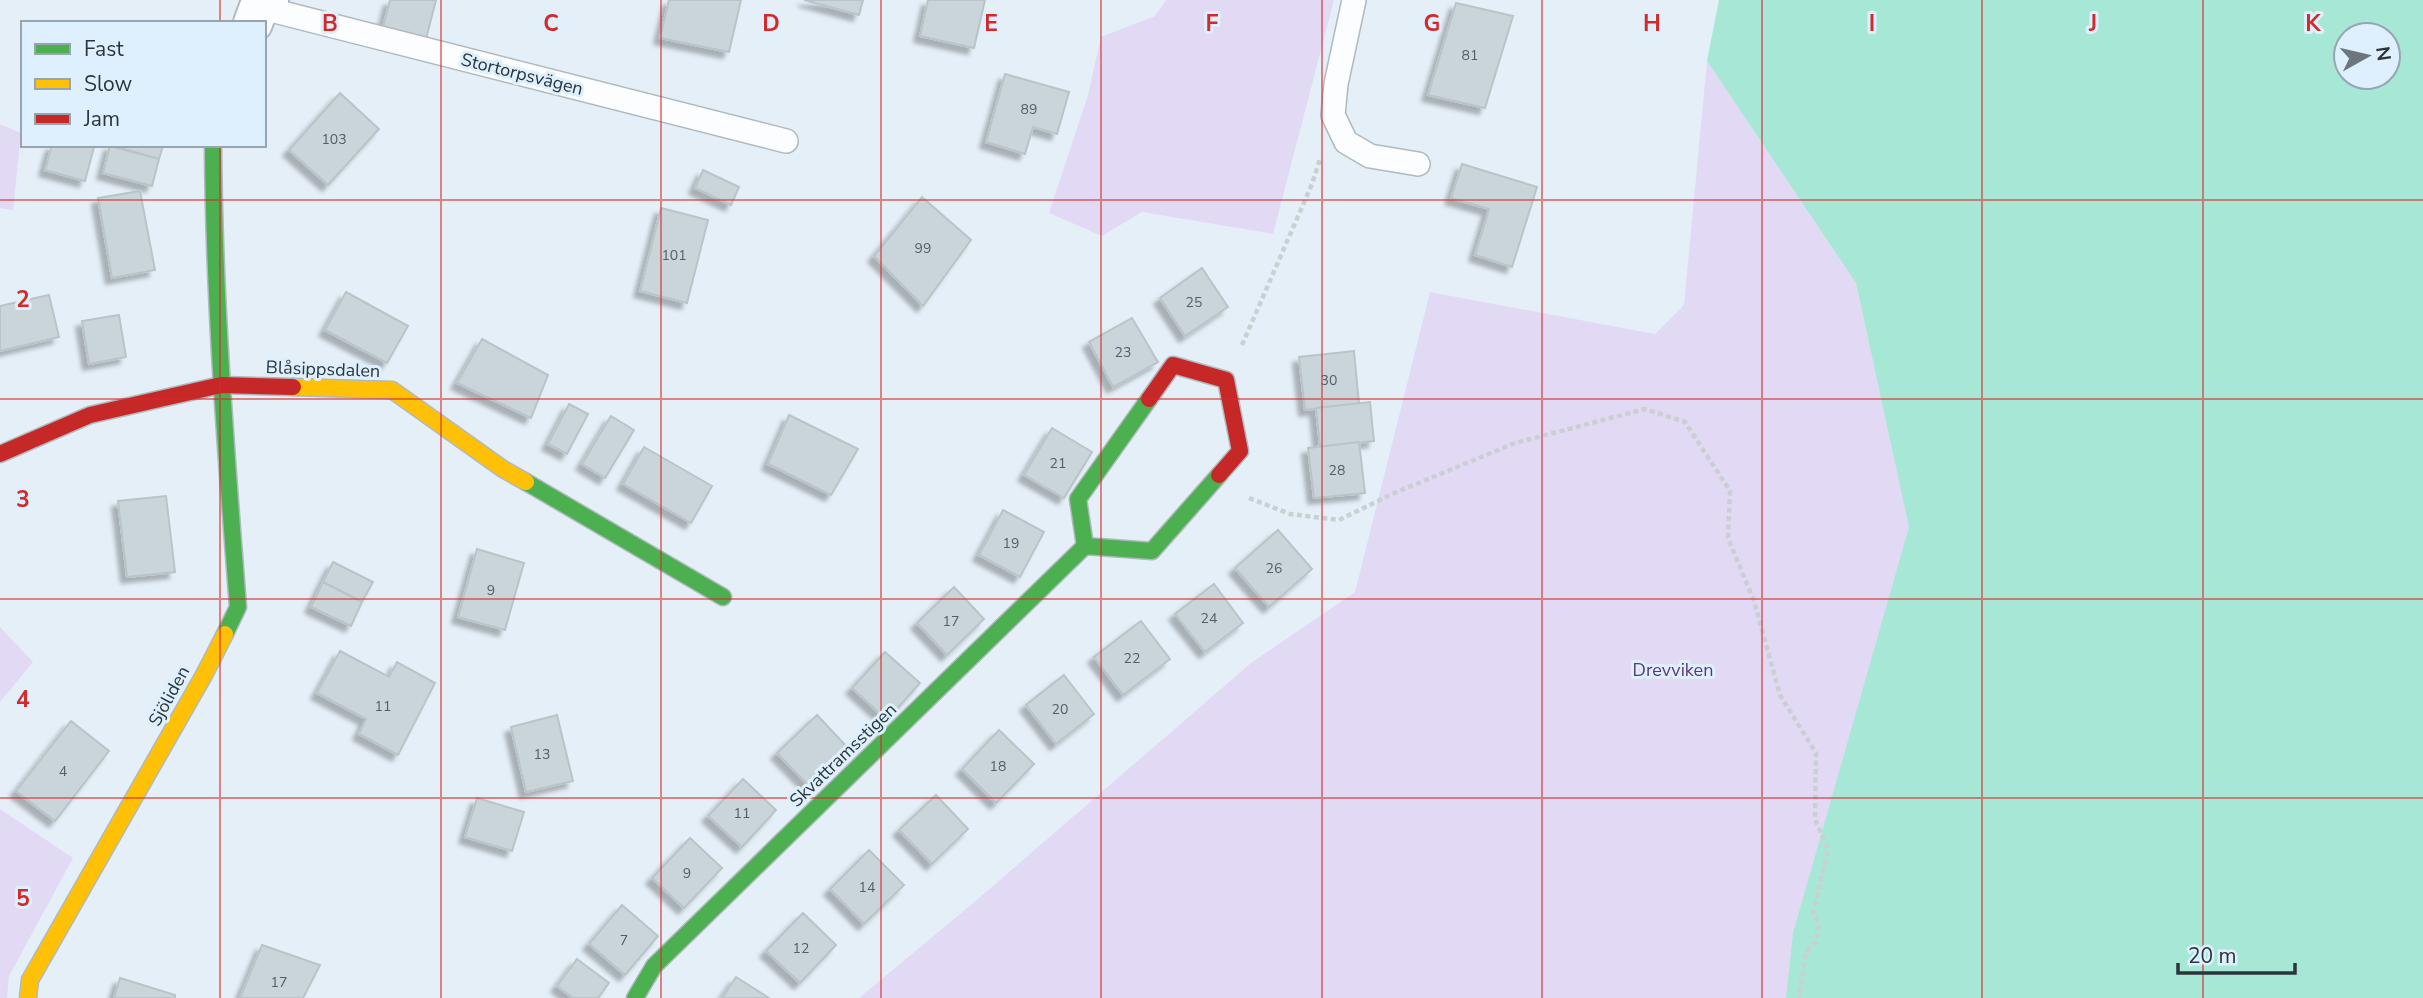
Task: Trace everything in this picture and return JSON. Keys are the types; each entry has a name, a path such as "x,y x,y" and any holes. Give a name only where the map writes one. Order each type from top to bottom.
{"street":[{"path":"213,147 214,252 221,385"},
{"path":"1173,365 1226,380 1240,451 1214,481 1152,551 1085,546 1078,499 1173,365"},
{"name":"Blåsippsdalen","path":"0,454 90,415 221,385 392,390 503,469 723,597"},
{"name":"Sjöliden","path":"28,998 30,980 204,675 238,607 221,385"},
{"name":"Skvattramsstigen","path":"635,998 654,966 1085,546"}],"lane":[{"path":"1354,0 1336,84 1333,115 1346,142 1370,156 1418,164"},
{"name":"Stortorpsvägen","path":"254,8 786,141"}],"path":[{"path":"1226,380 1312,184"},
{"path":"1214,481 1290,514 1339,520 1392,494 1515,443 1645,408 1685,422 1730,491 1728,538 1754,601 1780,695 1816,753 1815,820 1828,850 1813,914 1819,924 1816,941 1805,952 1799,998"}],"green space":[{"path":"1166,0 1334,0 1273,234 1142,212 1102,236 1049,213 1088,95 1101,37 1155,16"},
{"name":"Drevviken","path":"1707,61 1856,283 1876,375 2423,998 859,998 1251,663 1355,592 1430,292 1655,334 1684,305"},
{"path":"0,124 21,133 13,210 0,208"},
{"path":"0,627 33,662 0,702"},
{"path":"0,809 73,858 9,976 7,998 0,998"}],"shaded area":[{"path":"1719,0 2423,0 2423,998 1786,998 1793,933 1909,527 1856,283 1707,61"}],"building":[{"path":"390,0 436,0 426,39 383,27"},
{"path":"669,0 741,0 729,52 660,38"},
{"path":"804,0 863,0 859,15"},
{"path":"928,0 985,0 974,48 920,36"},
{"path":"1456,3 1513,16 1485,108 1428,95"},
{"path":"1005,74 1069,92 1057,134 1033,127 1025,154 986,142"},
{"path":"340,93 379,129 328,185 289,150"},
{"path":"51,147 94,147 85,181 45,170"},
{"path":"110,147 159,159 152,186 103,173"},
{"path":"117,147 162,147 159,159"},
{"path":"1462,164 1537,187 1512,267 1475,255 1489,209 1451,198"},
{"path":"703,170 739,187 731,205 695,188"},
{"path":"140,191 155,270 112,278 98,198"},
{"path":"922,197 971,240 923,306 874,256"},
{"path":"661,208 708,220 687,303 640,291"},
{"path":"1202,268 1228,307 1185,336 1160,298"},
{"path":"346,292 408,326 387,363 325,330"},
{"path":"49,295 59,337 0,351 0,306"},
{"path":"119,315 126,357 89,364 82,321"},
{"path":"1132,318 1158,362 1113,387 1089,342"},
{"path":"482,339 548,375 531,418 457,383"},
{"path":"1354,351 1359,404 1305,410 1299,357"},
{"path":"1370,402 1374,441 1320,447 1316,408"},
{"path":"569,404 588,414 567,454 548,444"},
{"path":"789,415 858,449 831,495 768,464"},
{"path":"611,416 634,430 605,478 582,464"},
{"path":"1052,428 1092,452 1064,498 1024,475"},
{"path":"1359,442 1365,493 1314,498 1308,448"},
{"path":"644,447 712,486 691,523 623,484"},
{"path":"166,496 175,572 127,577 118,501"},
{"path":"1003,510 1044,532 1020,577 979,555"},
{"path":"1278,530 1312,569 1269,607 1235,568"},
{"path":"477,549 524,563 505,630 458,617"},
{"path":"333,562 373,582 362,602 323,582"},
{"path":"323,582 362,602 351,626 311,607"},
{"path":"1214,584 1243,623 1205,652 1175,614"},
{"path":"954,587 984,619 947,655 917,623"},
{"path":"1141,621 1170,659 1123,695 1094,657"},
{"path":"340,651 389,677 397,662 435,683 398,755 359,734 366,719 317,693"},
{"path":"885,652 920,683 887,720 852,688"},
{"path":"1064,675 1094,714 1056,744 1026,705"},
{"path":"557,715 573,781 526,792 511,727"},
{"path":"817,715 849,749 810,787 777,753"},
{"path":"71,721 109,751 55,821 16,791"},
{"path":"999,730 1034,764 996,803 962,769"},
{"path":"743,779 776,810 742,847 708,816"},
{"path":"936,795 968,829 932,864 899,830"},
{"path":"477,798 524,812 512,851 465,837"},
{"path":"690,838 722,868 684,908 652,878"},
{"path":"869,850 904,885 864,924 830,889"},
{"path":"622,905 658,936 625,975 589,944"},
{"path":"803,913 836,945 800,983 766,951"},
{"path":"262,945 320,965 303,998 240,998"},
{"path":"577,959 609,983 598,998 573,998 557,986"},
{"path":"736,977 769,998 722,998"},
{"path":"120,978 175,995 175,998 114,998"}],"traffic: fast":[{"path":"213,147 218,319 238,607 225,634"},
{"path":"1085,546 1078,499 1149,399"},
{"path":"635,998 654,966 1085,546 1152,551 1219,475"},
{"path":"526,482 723,597"}],"traffic: slow":[{"path":"293,387 392,390 503,469 526,482"},
{"path":"28,998 30,980 225,634"}],"traffic: jam":[{"path":"1149,399 1173,365 1226,380 1240,451 1219,475"},
{"path":"0,454 90,415 221,385 293,387"}]}
